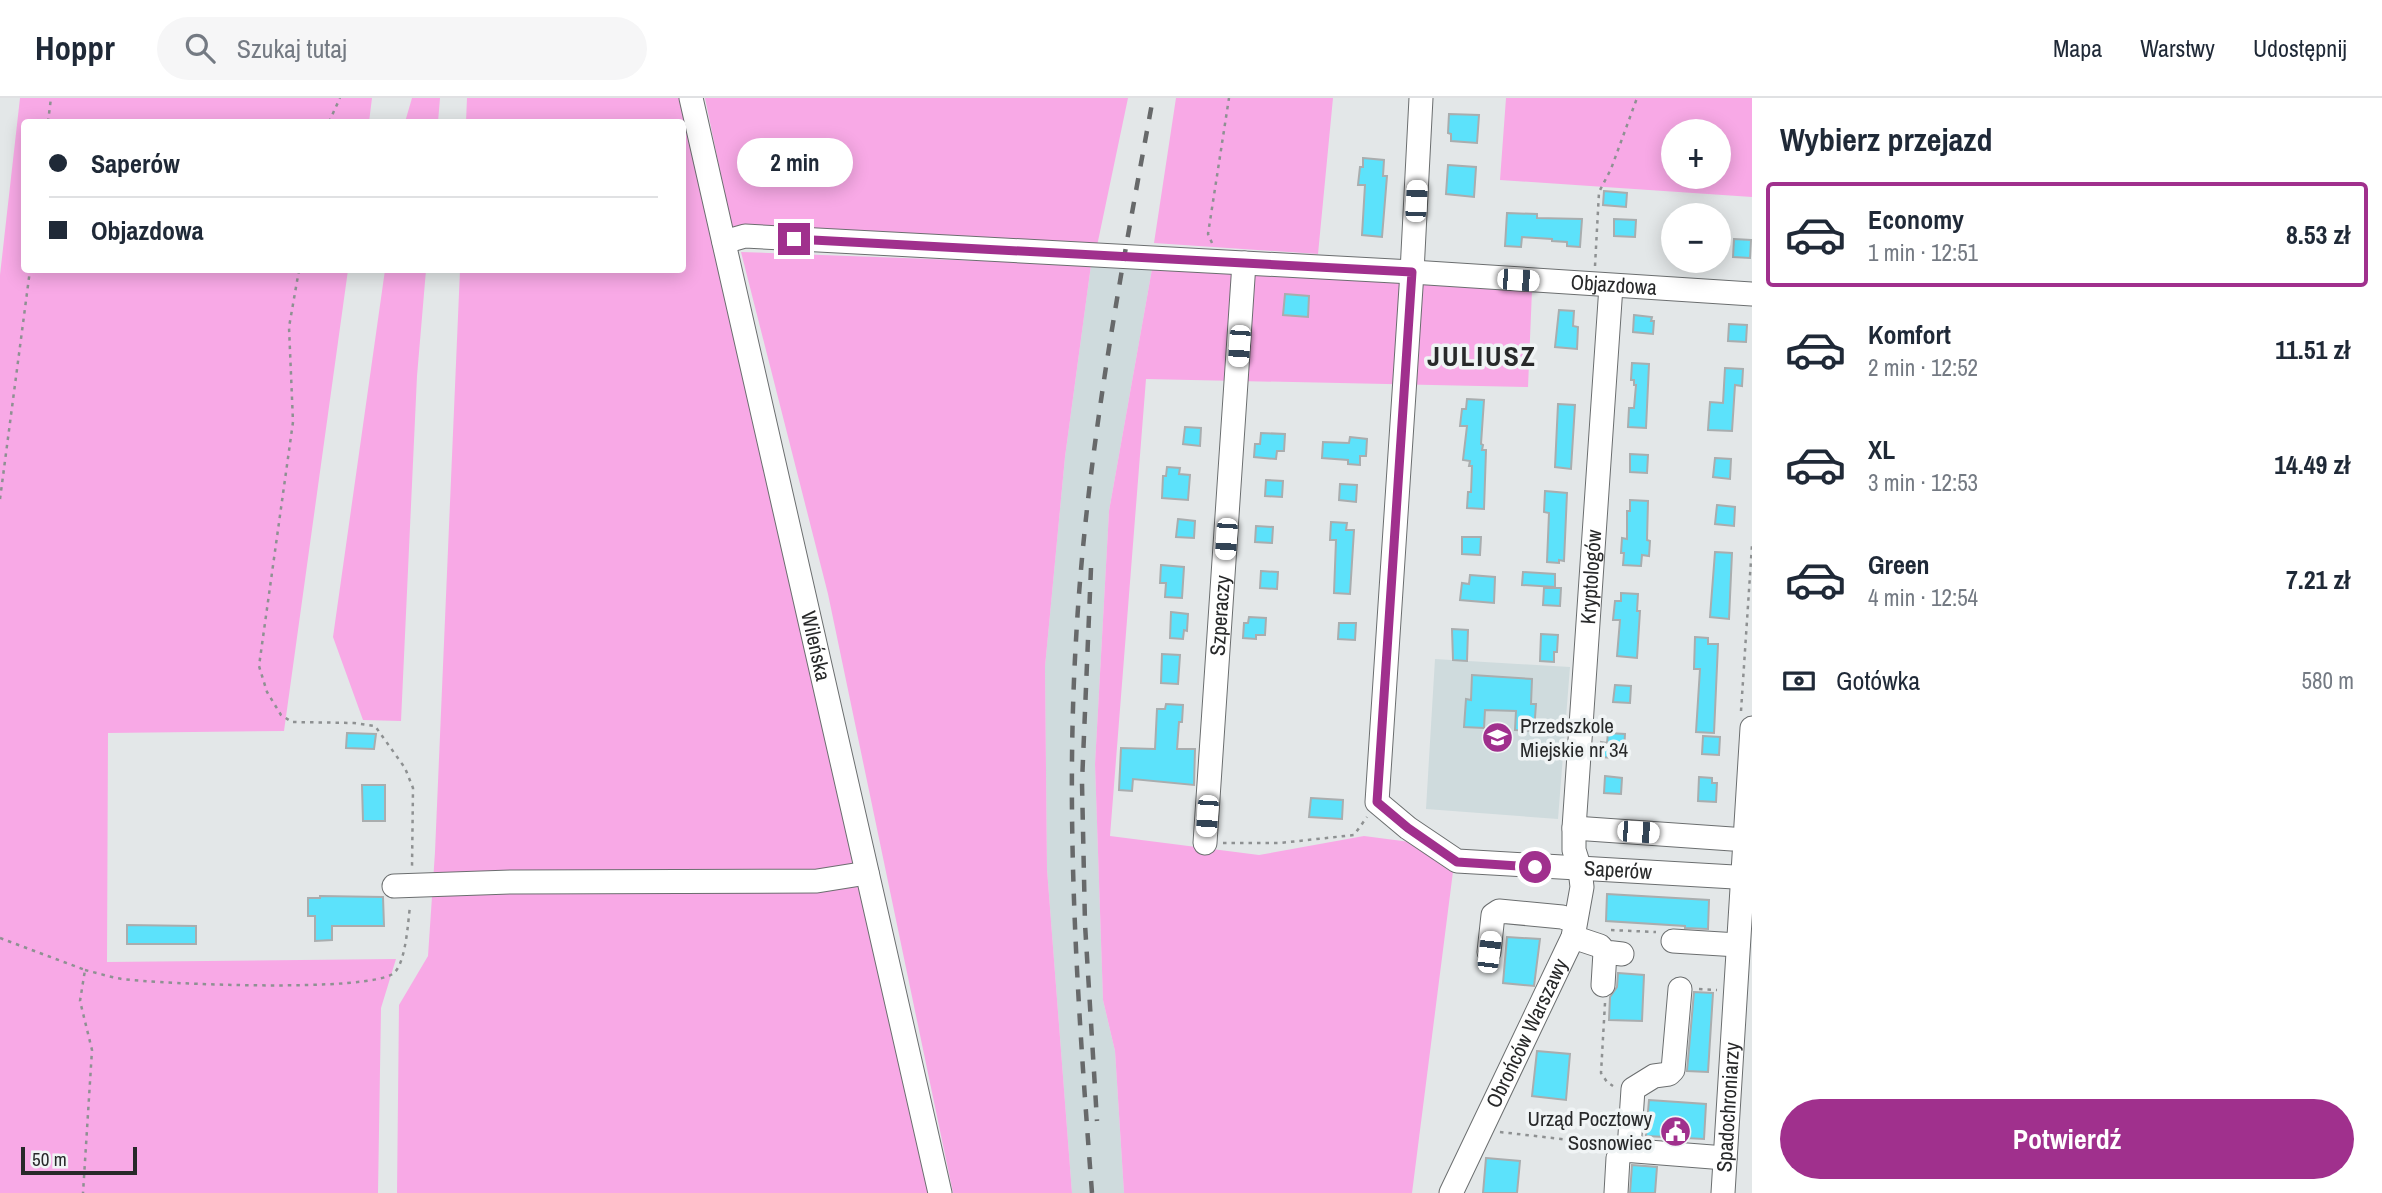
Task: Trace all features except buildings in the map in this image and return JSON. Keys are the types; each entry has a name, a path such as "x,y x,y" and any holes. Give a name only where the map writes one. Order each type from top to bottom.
{"street":[{"name":"Wileńska","path":"691,98 940,1193"},
{"path":"1377,802 1421,98"},
{"name":"Objazdowa","path":"724,242 745,236 1412,272 1752,294"},
{"name":"Szperaczy","path":"1205,843 1244,263"},
{"name":"Kryptologów","path":"1580,869 1574,850 1574,828 1604,286"},
{"name":"Spadochroniarzy","path":"1723,1193 1738,945 1748,877 1746,722"},
{"name":"Saperów","path":"1377,802 1408,828 1457,862 1748,877"},
{"path":"1574,828 1732,839"},
{"name":"Obrońców Warszawy","path":"1451,1193 1573,929 1582,887 1580,869"},
{"path":"403,886 611,881 817,881 867,873"},
{"path":"1489,952 1493,915 1499,911 1562,917 1573,929 1600,946 1611,945 1603,985"},
{"path":"1674,941 1738,945"},
{"path":"1616,1193 1618,1158 1626,1150 1633,1089 1654,1076 1669,1074 1673,1070 1680,989"},
{"path":"1626,1150 1725,1158"}],"path":[{"path":"48,119 51,98"},
{"path":"330,119 340,98"},
{"path":"1220,262 1208,234 1229,98"},
{"path":"1604,286 1595,270 1599,192 1611,169 1637,98"},
{"path":"0,499 30,273"},
{"path":"0,937 85,970 121,979 173,983 330,986 376,980 394,972 402,959 403,886 411,845 413,788 405,768 375,726 292,722 281,715 267,692 259,666 293,422 289,327 298,273"},
{"path":"1746,722 1752,545"},
{"path":"1205,843 1280,842 1354,835 1377,802"},
{"path":"1611,945 1670,933 1674,941"},
{"path":"83,1193 92,1050 80,1000 85,970"},
{"path":"1603,985 1606,989 1601,1073 1607,1082 1616,1088 1633,1089"},
{"path":"1494,1131 1610,1145 1626,1150"}],"shaded area":[{"path":"20,98 372,98 369,119 21,119 21,273 348,273 284,731 108,733 107,962 396,959 381,1008 378,1193 0,1193 0,275"},
{"path":"412,98 440,98 438,119 406,119"},
{"path":"467,98 679,98 684,119 466,119"},
{"path":"705,98 1128,98 1097,246 732,229"},
{"path":"1176,98 1333,98 1318,254 1154,243"},
{"path":"1506,98 1752,98 1752,197 1500,180"},
{"path":"686,129 930,1193 397,1193 399,1005 428,956 435,852 460,273 686,273"},
{"path":"741,252 1091,265 1065,457 1045,667 1047,869 1072,1193 953,1193 828,594"},
{"path":"1091,265 1152,269 1109,511 1095,764 1103,1000 1115,1051 1124,1193 1072,1193 1047,869 1045,667 1065,457"},
{"path":"1152,269 1532,290 1528,387 1146,379 1110,836 1259,855 1364,836 1456,848 1412,1193 1124,1193 1115,1051 1103,1000 1095,764 1109,511"},
{"path":"385,273 426,273 417,376 401,721 363,720 333,637"},
{"name":"Przedszkole Miejskie nr 34","path":"1435,659 1570,667 1558,819 1426,809"}],"railway":[{"path":"1092,1193 1078,986 1073,848 1076,640 1096,436 1153,98"},
{"path":"1091,568 1082,783 1085,924 1097,1121"}],"place":[{"name":"Przedszkole Miejskie nr 34","path":"1497,738"},
{"name":"Urząd Pocztowy Sosnowiec","path":"1675,1131"}],"district":[{"name":"JULIUSZ","path":"1482,356"}],"route":[{"path":"794,239 1412,272 1377,802 1408,828 1457,862 1535,867"}]}
